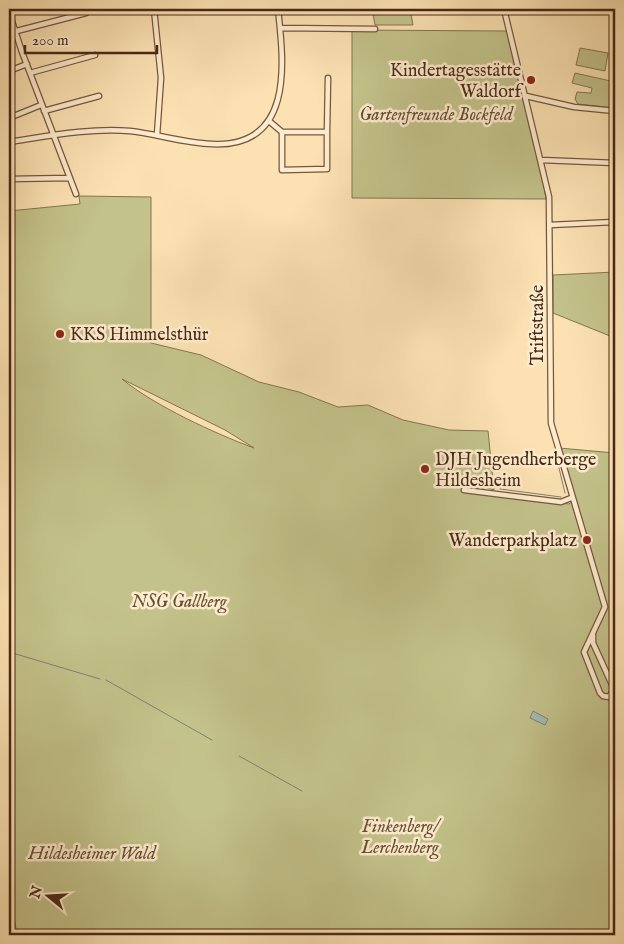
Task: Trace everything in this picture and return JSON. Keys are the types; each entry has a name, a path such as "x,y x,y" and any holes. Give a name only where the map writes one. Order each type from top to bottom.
{"street":[{"path":"154,9 161,83 157,135"},
{"path":"9,142 53,134 99,130 157,135 194,142 228,144 253,135 269,120 276,108 281,90 278,9"},
{"name":"Triftstraße","path":"504,9 549,197 551,423 571,498 580,514 605,608 584,652 600,693 603,696 609,697 613,694 614,689 593,643 593,635"},
{"path":"9,12 15,33 76,194"},
{"path":"9,33 15,33 86,13"},
{"path":"280,28 375,29"},
{"path":"30,73 95,55"},
{"path":"9,71 27,64"},
{"path":"282,132 282,170 327,169 328,78"},
{"path":"44,111 99,96"},
{"path":"526,96 574,107 615,111"},
{"path":"9,118 42,105"},
{"path":"269,120 282,132 327,132"},
{"path":"541,160 615,162"},
{"path":"9,179 70,178"},
{"path":"550,225 614,222"},
{"path":"464,490 561,502 571,498"}],"green space":[{"path":"372,9 410,9 413,25 375,25"},
{"name":"Gartenfreunde Bockfeld","path":"352,30 507,31 540,160 546,199 352,198"},
{"path":"580,48 608,53 605,71 576,65"},
{"path":"575,73 615,82 615,108 578,104 575,99 577,92 591,93 592,88 572,83"},
{"path":"79,196 151,197 151,343 201,355 259,382 299,392 338,407 368,405 403,420 449,430 488,431 494,490 484,487 479,494 569,504 574,500 559,448 615,453 615,935 17,935 9,887 9,211 80,204","holes":["122,379 225,430 254,448 185,418 151,399"]},
{"path":"615,272 615,338 553,313 553,275"}],"water":[{"path":"533,711 548,719 545,725 530,718"}],"waterway":[{"path":"557,460 565,493"},
{"path":"500,489 561,497"},
{"path":"9,652 100,679"},
{"path":"106,680 212,740"},
{"path":"239,756 302,791"}],"place":[{"name":"Kindertagesstätte Waldorf","path":"531,80"},
{"name":"KKS Himmelsthür","path":"60,334"},
{"name":"DJH Jugendherberge Hildesheim","path":"425,469"},
{"name":"Wanderparkplatz","path":"587,540"}],"park label":[{"name":"NSG Gallberg","path":"179,601"},
{"name":"Finkenberg/ Lerchenberg","path":"400,836"},
{"name":"Hildesheimer Wald","path":"92,853"}]}
